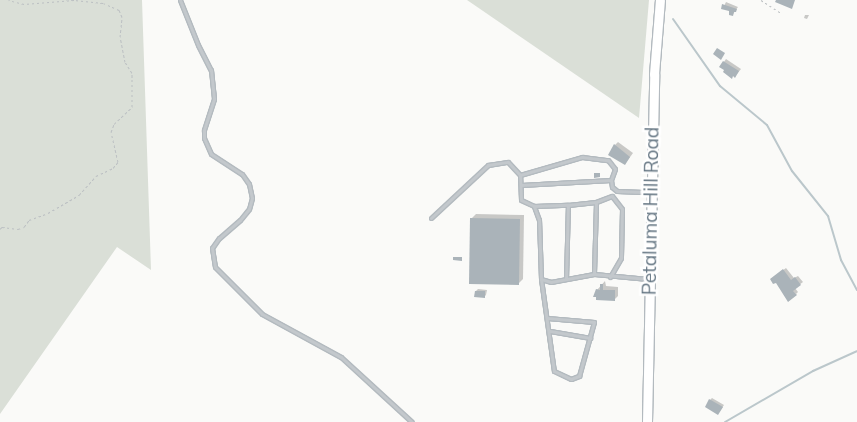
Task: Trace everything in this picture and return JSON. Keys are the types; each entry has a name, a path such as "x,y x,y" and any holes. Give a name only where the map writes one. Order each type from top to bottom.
{"main road":[{"name":"Petaluma Hill Road","path":"647,422 654,74 660,0"}],"lane":[{"path":"180,0 198,45 211,70 214,99 204,130 204,138 211,154 242,174 249,184 252,198 249,210 218,238 212,248 215,268 262,314 341,357 412,422"},
{"path":"520,175 582,157 608,160 615,168 611,180 612,187 617,191 651,192"},
{"path":"431,218 488,165 508,162 520,175 522,200 534,206 596,202 612,196 617,191"},
{"path":"521,184 611,180"},
{"path":"610,277 620,258 622,209 612,196"},
{"path":"594,274 596,202"},
{"path":"566,279 568,205"},
{"path":"534,206 539,220 541,279 547,318 550,331 554,371 571,378 579,376 594,322 547,318"},
{"path":"541,279 551,282 594,274 610,277 649,279"},
{"path":"550,331 590,338"}],"path":[{"path":"0,229 2,227 18,229 24,226 29,220 48,213 79,195 96,176 113,168 118,162 111,132 114,124 132,107 132,73 125,62 120,37 122,17 119,10 102,4 74,0 24,4 8,0"},
{"path":"761,0 781,14"}],"shaded area":[{"path":"0,0 142,0 151,270 117,247 0,414"},
{"path":"467,0 649,0 639,118"}],"building":[{"path":"776,0 795,0 792,9 775,2"},
{"path":"722,4 737,9 733,16 729,15 729,11 721,9"},
{"path":"717,48 725,53 721,60 713,54"},
{"path":"723,61 739,71 735,78 733,76 732,79 719,67"},
{"path":"614,144 630,157 625,165 608,155"},
{"path":"594,173 600,173 600,177 594,178"},
{"path":"470,218 520,219 519,285 469,284"},
{"path":"453,257 462,257 462,261 453,260"},
{"path":"783,269 791,280 795,277 801,285 793,291 797,295 788,302 776,283 773,284 770,279"},
{"path":"600,284 603,284 603,290 615,290 615,301 596,300 596,297 593,297 596,289 600,290"},
{"path":"475,291 485,291 485,298 474,297"},
{"path":"709,399 723,407 718,415 705,407"}],"waterway":[{"path":"673,19 720,86 767,125 792,171 828,216 841,260 857,290"},
{"path":"725,422 813,371 857,351"}]}
